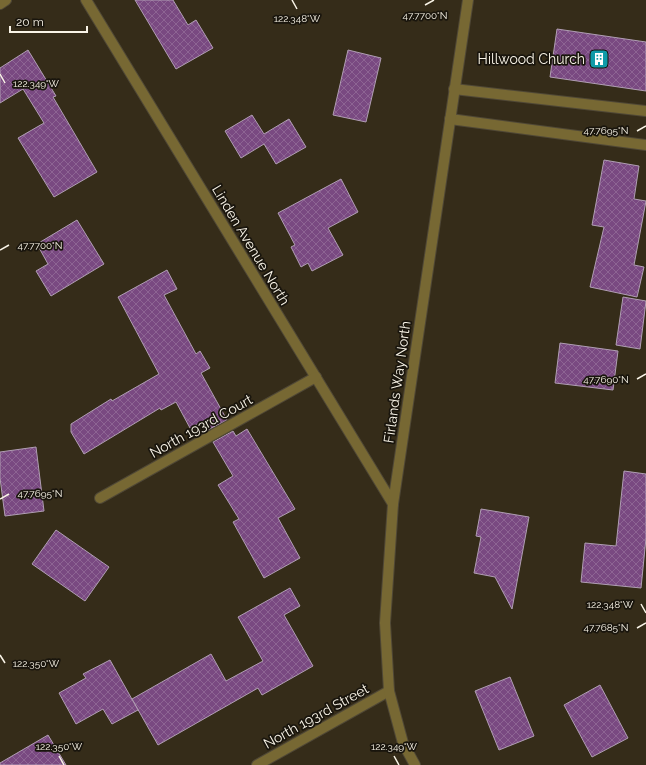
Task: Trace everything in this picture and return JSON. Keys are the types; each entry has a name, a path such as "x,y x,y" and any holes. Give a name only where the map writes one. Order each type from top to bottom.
{"street":[{"path":"0,4 6,0"},
{"name":"Linden Avenue North","path":"86,0 393,504"},
{"name":"Firlands Way North","path":"415,765 403,743 389,691 385,623 393,504 468,0"},
{"path":"454,89 646,111"},
{"path":"450,119 646,146"},
{"name":"North 193rd Court","path":"100,498 316,377"},
{"name":"North 193rd Street","path":"257,765 389,691"}],"building":[{"path":"135,0 173,0 188,25 196,20 213,48 176,69"},
{"name":"Hillwood Church","path":"557,29 646,42 646,91 550,77"},
{"path":"28,50 56,96 53,97 97,172 54,197 18,138 44,123 23,89 0,103 0,68"},
{"path":"348,50 381,58 366,122 333,115"},
{"path":"252,115 264,134 289,119 306,147 276,164 264,144 241,158 225,131"},
{"path":"604,160 639,166 634,199 646,201 634,265 644,267 637,297 590,287 604,227 592,225"},
{"path":"341,179 358,212 328,228 343,255 312,271 308,263 301,267 291,247 295,245 278,213"},
{"path":"77,220 104,264 51,296 36,271 48,264 37,244"},
{"path":"167,270 177,289 164,295 196,354 200,351 210,368 201,373 227,420 206,431 201,422 190,428 176,402 161,410 160,408 84,454 71,432 71,424 111,399 112,401 159,374 118,297"},
{"path":"623,297 646,301 640,349 616,345"},
{"path":"560,343 618,351 613,390 555,383"},
{"path":"247,429 295,509 278,518 300,558 264,578 233,522 239,519 218,485 233,476 213,442 233,431 236,436"},
{"path":"36,447 44,511 5,516 0,478 0,452"},
{"path":"624,471 646,474 646,538 641,588 581,582 585,543 616,546"},
{"path":"481,509 529,517 512,609 495,577 474,573 481,537 476,536"},
{"path":"56,530 109,567 85,601 32,564"},
{"path":"290,588 300,606 284,615 313,666 262,695 258,688 158,745 132,699 211,654 226,681 263,661 238,617"},
{"path":"110,660 138,710 112,724 103,709 76,724 59,693 86,678 83,674"},
{"path":"510,677 534,736 499,750 475,691"},
{"path":"600,685 628,738 592,757 564,705"},
{"path":"48,735 66,765 0,765 0,763"}],"place":[{"name":"Hillwood Church","path":"599,59"}]}
